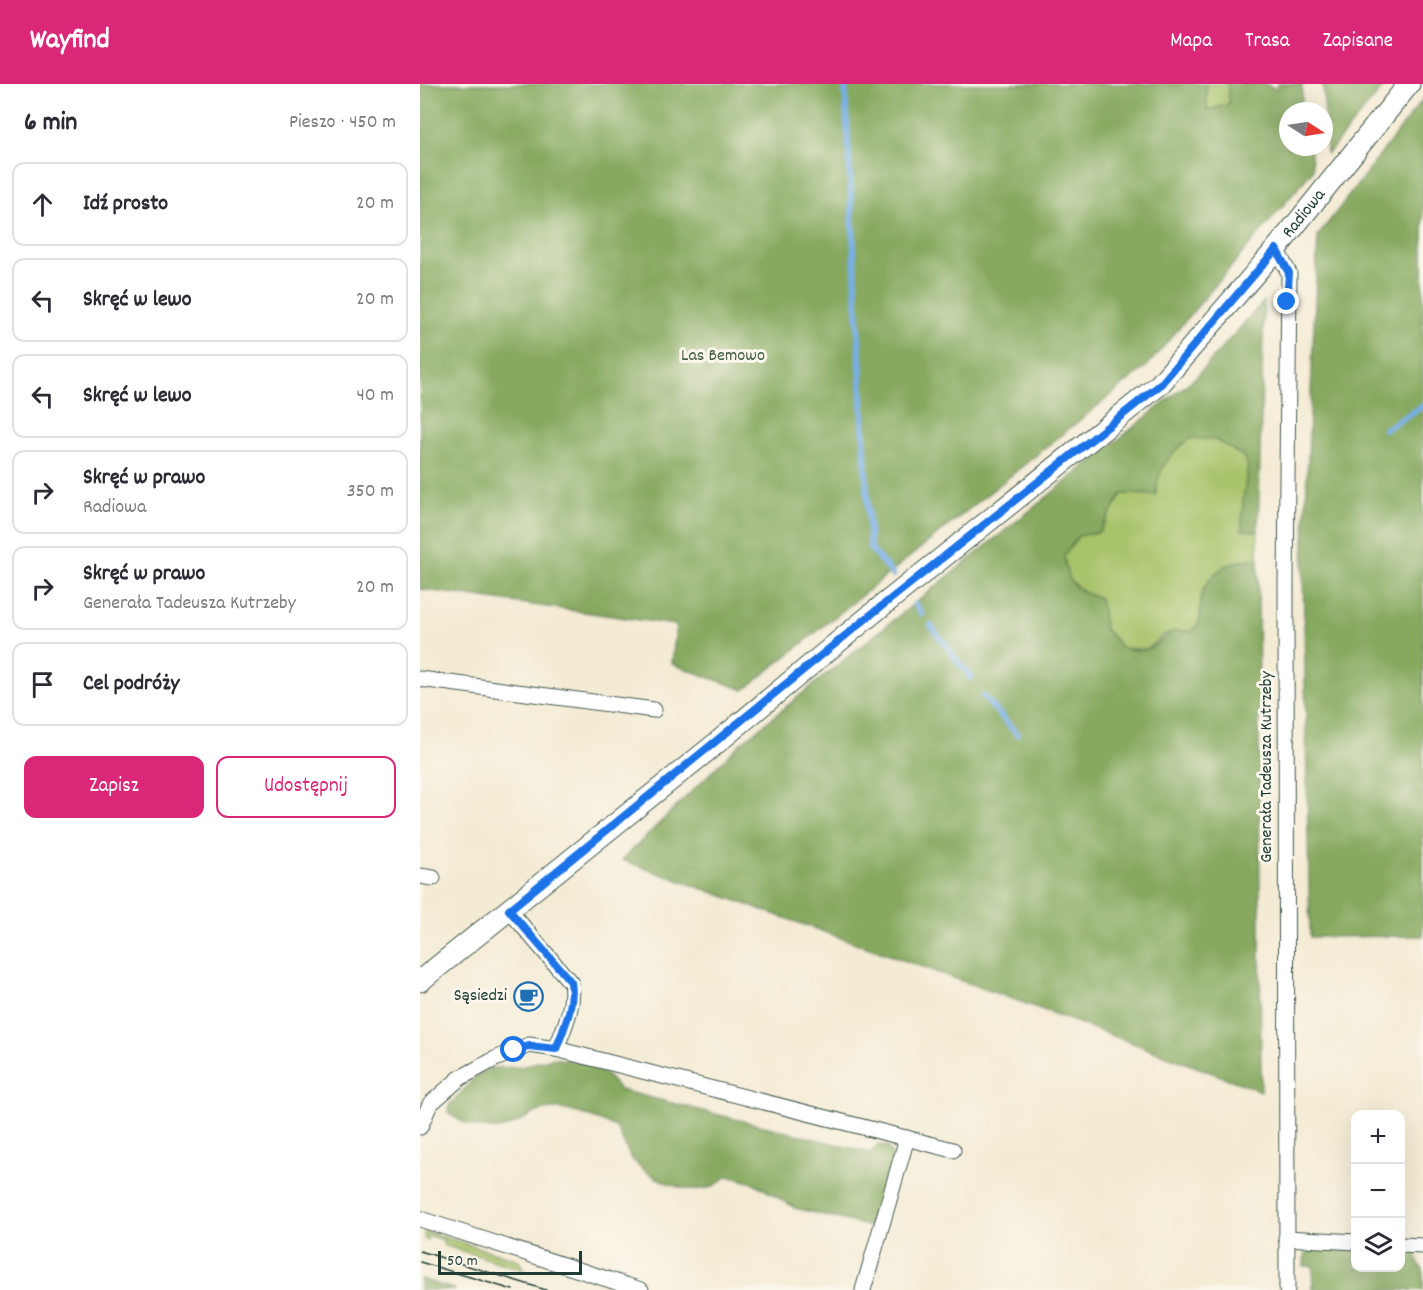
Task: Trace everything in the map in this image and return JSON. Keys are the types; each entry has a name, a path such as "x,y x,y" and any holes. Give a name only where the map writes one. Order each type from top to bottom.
{"main road":[{"name":"Radiowa","path":"420,981 873,613 1160,385 1276,249 1409,84"}],"street":[{"name":"Generała Tadeusza Kutrzeby","path":"1276,249 1289,273 1286,573 1287,1290"},
{"path":"420,679 654,710"},
{"path":"509,910 571,982 573,992 570,1010 556,1049"},
{"path":"420,1127 430,1104 460,1078 495,1059 529,1046 556,1049 953,1150"},
{"path":"863,1290 907,1138"},
{"path":"420,1219 641,1290"},
{"path":"1286,1238 1351,1242"},
{"path":"1405,1245 1423,1246"}],"green space":[{"name":"Las Bemowo","path":"420,84 1206,84 1207,111 1229,104 1228,84 1265,84 1276,89 1278,84 1302,84 1302,102 1279,102 1279,156 1311,156 1313,170 1147,366 744,690 672,664 676,625 420,589"},
{"path":"1206,84 1228,84 1229,104 1207,111"},
{"path":"1323,84 1386,84 1333,147 1333,102 1324,102"},
{"path":"1423,99 1423,936 1310,937 1303,568 1318,236"},
{"path":"1264,301 1258,531 1242,530 1248,466 1243,456 1216,440 1191,438 1166,462 1159,478 1156,495 1122,494 1099,532 1078,536 1064,556 1067,573 1073,584 1078,589 1100,598 1105,629 1122,648 1138,650 1153,646 1176,631 1191,632 1198,623 1202,594 1210,579 1232,563 1258,560 1261,1091 1049,1012 622,860 741,743 1196,377"},
{"path":"1199,437 1216,440 1243,456 1248,465 1243,502 1243,530 1258,531 1258,560 1249,559 1201,596 1202,608 1198,627 1190,633 1165,634 1147,649 1122,648 1105,629 1100,598 1086,594 1066,577 1064,556 1078,536 1087,534 1100,526 1122,494 1156,495 1159,477 1168,458 1181,444"},
{"path":"552,1058 596,1064 620,1090 871,1153 878,1144 888,1147 894,1160 872,1227 795,1208 754,1183 728,1176 708,1188 678,1187 640,1167 629,1154 616,1127 576,1112 560,1109 546,1110 506,1127 489,1129 470,1125 448,1112 449,1106 475,1077 490,1068 521,1067"},
{"path":"425,1231 518,1260 524,1270 443,1245 444,1240 428,1235 427,1240 424,1239"},
{"path":"1309,1244 1351,1247 1351,1272 1405,1272 1405,1249 1416,1250 1418,1263 1423,1270 1423,1290 1313,1290 1313,1266 1304,1266 1305,1248"},
{"path":"420,1279 456,1290 420,1290"}],"waterway":[{"path":"845,84 870,548 893,575"},
{"path":"1385,429 1423,406"},
{"path":"915,604 922,614"},
{"path":"931,626 971,678"},
{"path":"983,696 1017,734"}],"tram line":[{"path":"420,1251 546,1290"},
{"path":"420,1262 513,1290"}],"place":[{"name":"Sąsiedzi","path":"528,996"}],"route":[{"path":"514,1050 529,1046 556,1049 570,1010 573,992 571,982 509,910 713,746 873,613 1160,385 1276,249 1289,273 1287,302"}]}
